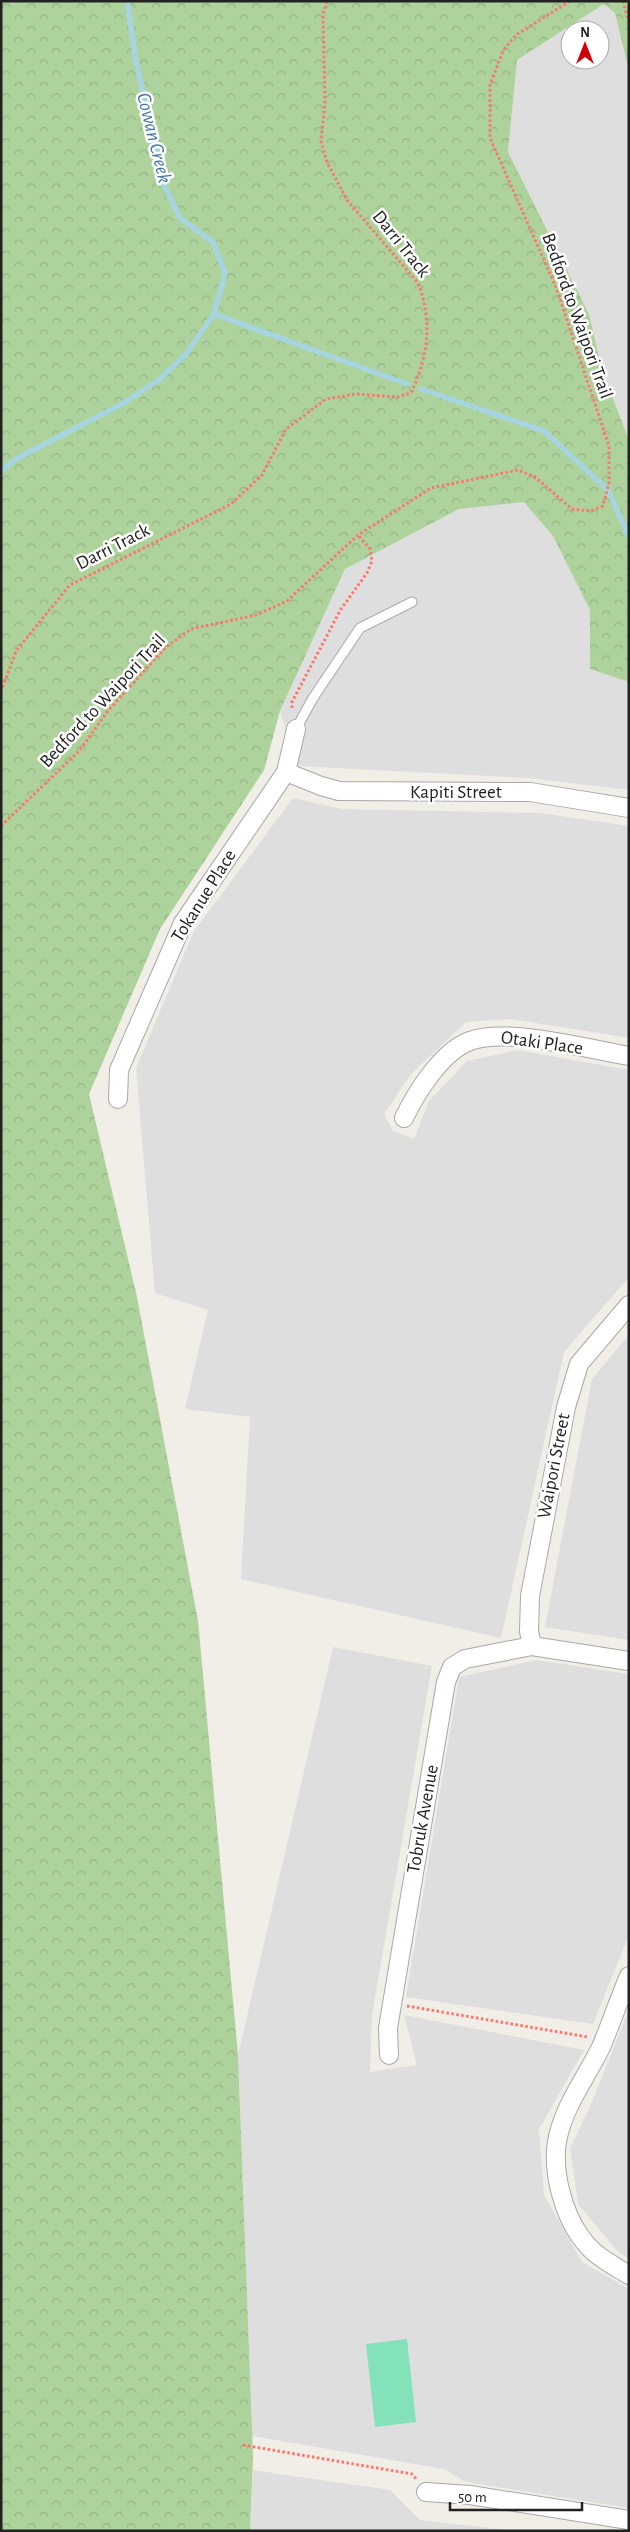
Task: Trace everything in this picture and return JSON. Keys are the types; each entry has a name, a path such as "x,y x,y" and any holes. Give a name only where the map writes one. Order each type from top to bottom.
{"street":[{"name":"Tokanue Place","path":"118,1099 119,1070 182,924 286,772 296,729"},
{"name":"Kapiti Street","path":"286,772 339,791 530,792 629,808"},
{"name":"Otaki Place","path":"404,1118 416,1093 452,1051 468,1041 489,1035 512,1036 629,1056"},
{"name":"Waipori Street","path":"532,1646 529,1631 530,1596 566,1407 579,1364 629,1305"},
{"name":"Tobruk Avenue","path":"389,2055 388,2028 446,1682 452,1667 465,1659 532,1646 629,1661"},
{"path":"629,1976 604,2039 559,2130 556,2164 560,2194 573,2224 593,2252 629,2275"},
{"path":"426,2492 470,2495 629,2520"}],"lane":[{"path":"296,729 313,698 360,628 412,602"}],"path":[{"name":"Darri Track","path":"1,692 16,651 70,585 231,504 262,475 286,429 326,399 356,394 398,397 411,392 422,370 428,326 424,298 418,283 347,200 327,162 321,141 325,103 324,14 327,1"},
{"name":"Bedford to Waipori Trail","path":"1,826 80,750 107,712 165,648 191,629 256,615 287,601 358,535 431,488 518,470 535,477 572,510 591,511 603,506 609,483 609,446 556,287 490,138 490,85 503,51 516,36 570,1"},
{"path":"623,1 629,23"},
{"path":"296,729 292,718 292,702 341,609 367,573 372,561 370,549 358,535"},
{"path":"392,2004 604,2039"},
{"path":"243,2445 412,2474 426,2492"}],"shaded area":[{"path":"604,4 615,12 629,71 629,440 602,370 589,314 508,152 517,60 560,32 560,70 610,70 610,20 579,20"},
{"path":"524,501 553,536 590,610 590,669 629,682 629,790 528,778 297,766 280,711 345,569 459,509"},
{"path":"293,798 342,809 541,813 629,826 629,1038 511,1019 466,1022 410,1075 384,1114 393,1131 414,1139 429,1101 467,1061 518,1050 629,1070 629,1277 564,1352 501,1638 241,1579 250,1417 185,1409 208,1310 155,1293 136,1068 194,931"},
{"path":"629,1335 629,1640 545,1627 592,1379"},
{"path":"333,1647 432,1666 372,2015 370,2072 417,2065 404,2015 584,2050 539,2129 544,2195 582,2262 629,2289 629,2508 466,2482 444,2469 252,2436 238,2055"},
{"path":"537,1660 629,1674 629,1935 593,2024 406,1997 459,1677"},
{"path":"629,2010 629,2258 619,2253 578,2204 570,2148 589,2109"},
{"path":"253,2470 390,2490 420,2520 515,2531 250,2531"}],"green space":[{"path":"1,1 629,2 629,71 615,13 604,4 579,20 560,20 560,32 517,60 508,152 589,314 602,370 629,440 629,682 590,669 590,610 553,536 524,502 459,509 345,569 280,711 264,770 160,929 89,1094 137,1297 198,1621 238,2055 253,2456 250,2531 1,2531"},
{"path":"407,2339 416,2422 375,2427 366,2344"}],"waterway":[{"name":"Cowan Creek","path":"1,471 16,459 122,404 159,380 186,354 214,314 225,273 213,242 180,218 163,183 136,60 127,1"},
{"path":"214,314 407,384"},
{"path":"421,389 544,431 608,490 629,537"}]}
